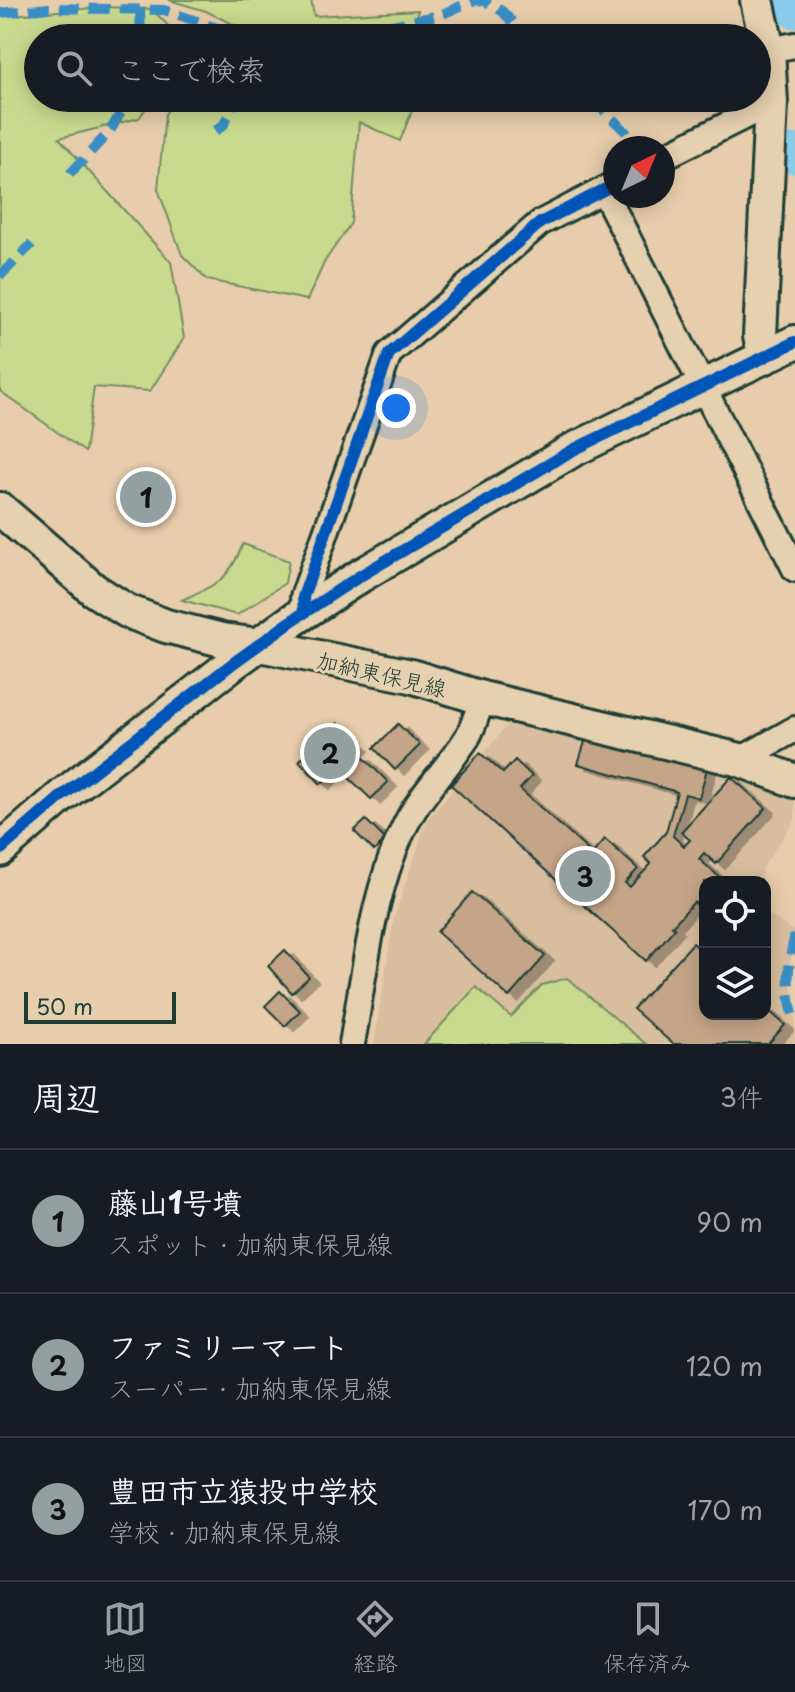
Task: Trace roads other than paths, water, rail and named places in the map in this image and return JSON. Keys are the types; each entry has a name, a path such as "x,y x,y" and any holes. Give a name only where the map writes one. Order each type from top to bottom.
{"street":[{"path":"757,0 770,24"},
{"path":"771,26 783,48 771,103"},
{"path":"675,151 753,112"},
{"path":"765,357 760,336 771,112"},
{"path":"304,613 303,597 389,354 540,223 603,191"},
{"path":"618,208 795,569"},
{"path":"0,850 72,788 260,645 360,576 573,450 795,342"},
{"name":"加納東保見線","path":"0,509 94,590 127,611 166,626 222,640 411,676 482,698 740,760 795,781"},
{"path":"352,1044 376,915 389,869 408,820 438,774 467,738 482,698"},
{"path":"740,760 795,729"}],"waterway":[{"path":"793,0 795,11"}],"place":[{"name":"藤山1号墳","path":"146,497"},
{"name":"ファミリーマート","path":"330,753"},
{"name":"豊田市立猿投中学校","path":"585,876"}]}
